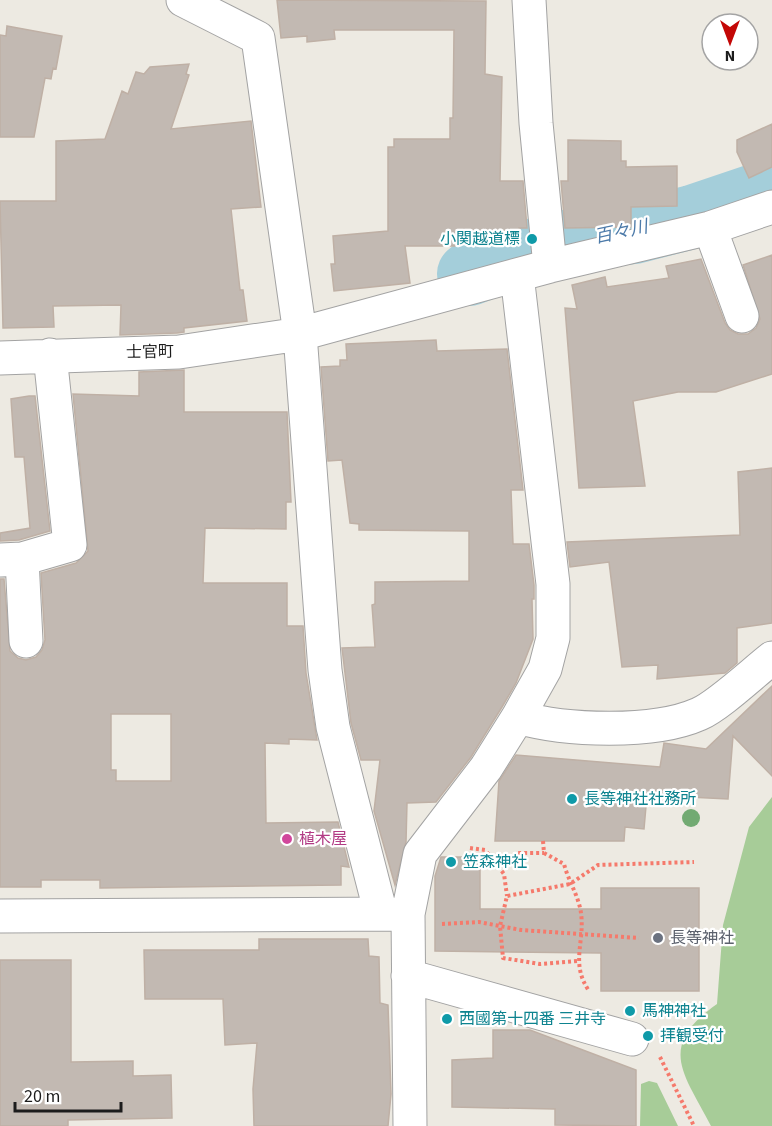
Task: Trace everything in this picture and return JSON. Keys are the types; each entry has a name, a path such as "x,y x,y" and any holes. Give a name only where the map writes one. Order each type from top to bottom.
{"street":[{"path":"183,0 258,38 300,334 325,670 333,727 394,914 408,976 413,1122"},
{"path":"529,0 530,51 549,252"},
{"name":"士官町","path":"0,358 179,352 300,334 517,275 549,252 710,228 772,207"},
{"path":"710,228 742,316"},
{"path":"394,914 420,854 486,768 518,717 545,669 553,638 553,584 517,275"},
{"path":"26,641 11,560 70,545 50,355"},
{"path":"518,717 543,724 584,728 665,723 700,714 772,658"},
{"path":"0,916 394,914"},
{"path":"408,976 632,1039"}],"path":[{"path":"543,841 544,853"},
{"path":"461,846 484,850 504,874 507,896 500,926 503,958 540,964 577,962"},
{"path":"498,866 518,853 544,853 564,864 581,911 582,934 577,962 582,980 594,998"},
{"path":"507,896 570,884 598,865 694,862"},
{"path":"440,924 479,922 500,926 639,938"},
{"path":"632,1039 658,1053 694,1126"}],"green space":[{"path":"772,797 772,1126 711,1126 685,1075 681,1061 681,1048 687,1034 698,1019 717,1004 723,925 749,827"},
{"path":"649,1081 657,1083 678,1126 640,1126 641,1084"}],"building":[{"path":"277,0 486,1 485,74 502,77 500,181 523,181 527,228 519,228 519,233 457,233 457,246 405,246 410,283 334,291 331,264 335,264 333,236 388,231 388,147 394,147 394,139 450,139 450,118 453,118 454,30 334,30 335,39 307,42 307,36 281,38"},
{"path":"7,26 62,36 56,69 53,68 51,79 45,78 34,137 0,137 0,35 6,36"},
{"path":"189,64 186,74 189,75 171,129 251,121 261,207 231,209 240,290 243,290 247,321 184,328 184,332 177,333 120,335 121,305 53,306 54,327 3,328 0,201 56,201 56,141 105,139 122,91 128,94 136,72 144,74 150,67"},
{"path":"772,124 772,167 749,178 737,152 737,140"},
{"path":"568,140 621,141 621,161 626,161 626,167 677,166 677,206 631,207 631,227 565,228 561,181 568,181"},
{"path":"772,255 772,374 716,392 678,392 633,401 645,486 579,488 565,308 577,309 572,285 605,277 607,287 669,278 666,266 701,259 725,323 730,330 738,334 748,334 756,328 760,319 743,265"},
{"path":"436,340 437,351 507,349 523,490 511,490 513,544 529,544 534,585 533,639 516,683 471,757 436,802 407,803 406,842 395,885 374,811 380,760 361,760 351,723 342,648 375,647 372,605 375,604 375,582 469,581 469,531 359,530 359,524 350,523 342,460 328,461 321,367 340,366 340,360 347,360 346,344"},
{"path":"184,370 184,412 287,412 291,502 286,502 286,529 205,528 203,583 287,583 287,626 303,626 306,673 317,740 289,739 289,744 265,743 266,823 338,822 349,867 341,866 341,885 100,888 100,880 41,880 41,887 0,887 0,579 4,579 10,651 18,658 26,660 36,657 42,650 45,640 41,573 76,563 88,551 73,394 139,396 139,372","holes":["111,714 171,714 171,781 116,781 116,770 111,770"]},
{"path":"35,396 50,531 19,540 0,541 0,533 30,528 24,457 15,457 11,399"},
{"path":"772,468 772,623 737,628 737,663 725,673 657,679 658,665 622,667 609,562 570,567 567,542 740,535 738,472"},
{"name":"長等神社社務所","path":"772,686 772,776 733,736 728,799 647,795 644,829 625,827 624,841 495,841 499,781 516,755 660,767 664,743 706,749"},
{"path":"441,857 480,857 480,909 601,909 601,888 699,888 699,991 601,991 601,953 435,951 435,876"},
{"path":"259,939 368,939 369,956 379,957 380,1003 388,1005 391,1094 388,1126 254,1126 253,1089 257,1043 225,1045 223,999 145,999 144,950 259,950"},
{"path":"0,960 71,960 71,1062 133,1061 133,1076 171,1075 172,1118 68,1120 68,1126 0,1126"},
{"path":"493,1030 530,1030 636,1070 636,1126 555,1125 555,1109 452,1107 452,1060 493,1058"}],"waterway":[{"name":"百々川","path":"469,274 527,252 582,238 634,232 692,217 772,190"}],"place":[{"name":"小関越道標","path":"532,239"},
{"name":"長等神社社務所","path":"572,799"},
{"name":"植木屋","path":"287,839"},
{"name":"笠森神社","path":"451,862"},
{"name":"長等神社","path":"658,938"},
{"name":"馬神神社","path":"630,1011"},
{"name":"西國第十四番 三井寺","path":"447,1019"},
{"name":"拝観受付","path":"648,1036"}]}
